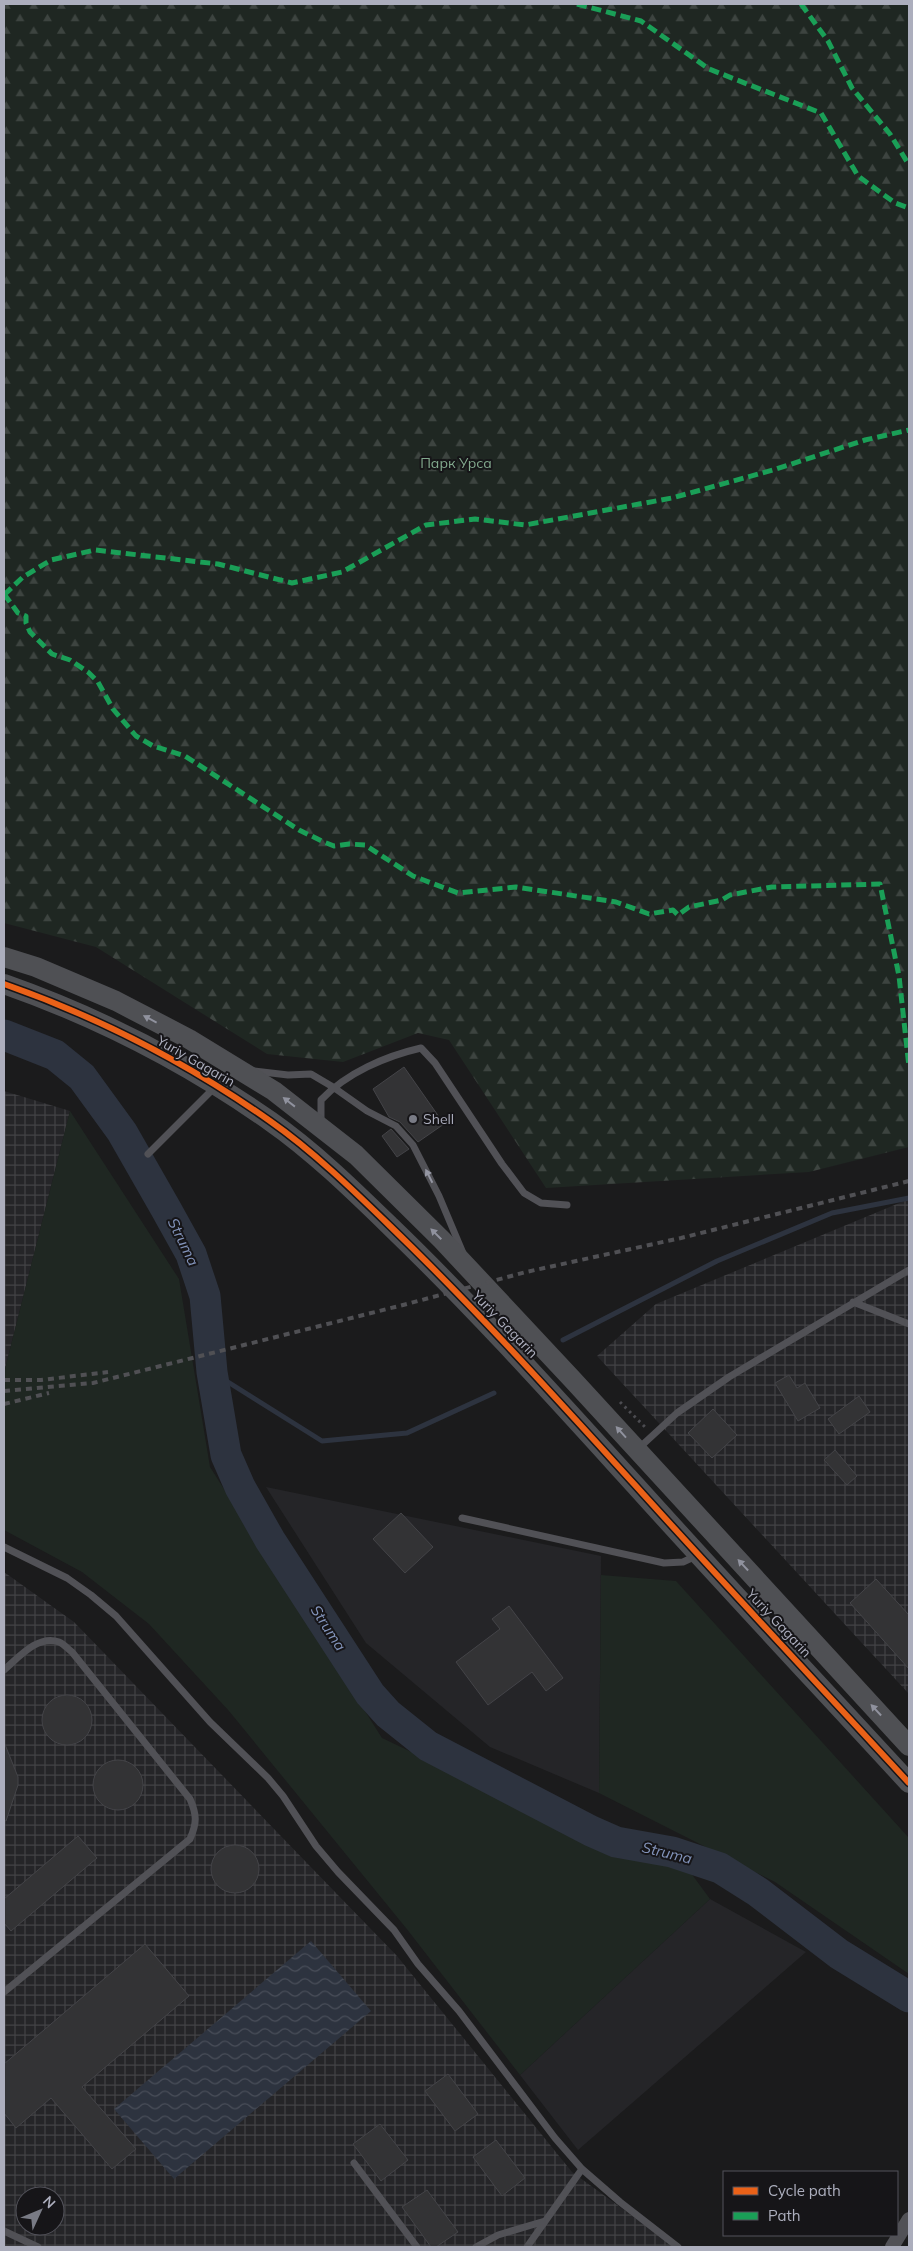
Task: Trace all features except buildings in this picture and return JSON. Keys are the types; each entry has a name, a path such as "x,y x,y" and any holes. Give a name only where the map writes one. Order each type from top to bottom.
{"street":[{"name":"Yuriy Gagarin","path":"4,957 36,967 116,1001 189,1039 274,1090 356,1155 469,1269 909,1746"},
{"name":"Yuriy Gagarin","path":"4,984 79,1013 131,1038 216,1086 272,1122 350,1187 516,1352 698,1554 909,1783"},
{"path":"892,2247 909,2219"}],"lane":[{"path":"321,1128 321,1100 333,1087 399,1053 420,1048 435,1063 502,1164 524,1193 541,1203 567,1205"},
{"path":"237,1068 288,1075 311,1074 367,1111 396,1126 414,1145 439,1196 469,1269"},
{"path":"148,1154 216,1086"},
{"path":"637,1450 677,1414 730,1377 909,1270"},
{"path":"853,1302 909,1324"},
{"path":"462,1518 664,1563 683,1562 698,1554"},
{"path":"4,1547 67,1578 91,1594 116,1616 210,1722 284,1796 316,1846 338,1872 394,1930 418,1964 459,2011 555,2138 582,2169 620,2202 678,2247"},
{"path":"4,1670 36,1644 47,1640 60,1642 72,1652 190,1799 196,1814 196,1827 190,1839 4,1992"},
{"path":"354,2163 417,2247"},
{"path":"528,2247 582,2169"},
{"path":"476,2247 498,2235 546,2221"},
{"path":"4,2231 38,2247"}],"shaded area":[{"path":"4,1091 70,1111 4,1373"},
{"path":"909,1199 909,1694 597,1356 656,1304"},
{"path":"266,1487 601,1556 599,1793 490,1747 366,1643"},
{"path":"4,1572 74,1622 397,1956 572,2172 675,2247 4,2247"},
{"path":"710,1899 806,1952 578,2150 520,2075"}],"green space":[{"name":"Парк Урса","path":"4,4 909,4 909,1147 809,1172 546,1188 449,1040 418,1033 343,1062 267,1054 96,947 4,923"},
{"path":"70,1111 179,1279 210,1467 382,1738 628,1855 688,1869 710,1899 520,2075 406,1928 229,1711 149,1624 82,1572 4,1530 4,1373"},
{"path":"601,1575 676,1581 909,1838 909,1974 775,1882 599,1793"}],"water":[{"path":"311,1941 371,2011 174,2179 114,2109"}],"waterway":[{"name":"Struma","path":"4,1035 55,1055 82,1077 122,1132 166,1209 191,1254 205,1296 212,1372 226,1455 240,1487 270,1540 370,1694 388,1714 428,1746 591,1831 616,1842 672,1852 720,1868 758,1892 839,1954 909,1997"},
{"path":"563,1340 717,1261 832,1213 909,1198"},
{"path":"212,1372 322,1441 407,1433 494,1393"}],"railway":[{"path":"4,1391 93,1383 526,1272 681,1238 909,1181"},
{"path":"4,1380 41,1380 108,1372"},
{"path":"4,1404 49,1393"}],"marked path":[{"path":"577,4 641,21 709,69 821,113 858,176 895,203 909,208"},
{"path":"801,4 828,41 852,88 890,134 909,165"},
{"path":"4,595 23,577 51,560 95,550 218,564 292,583 342,572 426,525 475,519 525,525 672,498 773,470 865,440 909,430"},
{"path":"4,594 18,613 26,616 26,623 30,632 52,654 70,660 88,672 98,682 113,709 136,736 153,746 185,756 299,830 334,846 349,844 365,845 413,876 458,893 516,887 616,902 649,914 673,910 678,915 689,907 722,900 730,895 772,887 880,884 899,976 909,1067"}],"cycle path":[{"path":"4,984 74,1011 175,1061 270,1121 332,1171 422,1257 484,1321 909,1783"}],"place":[{"name":"Shell","path":"413,1119"}]}
